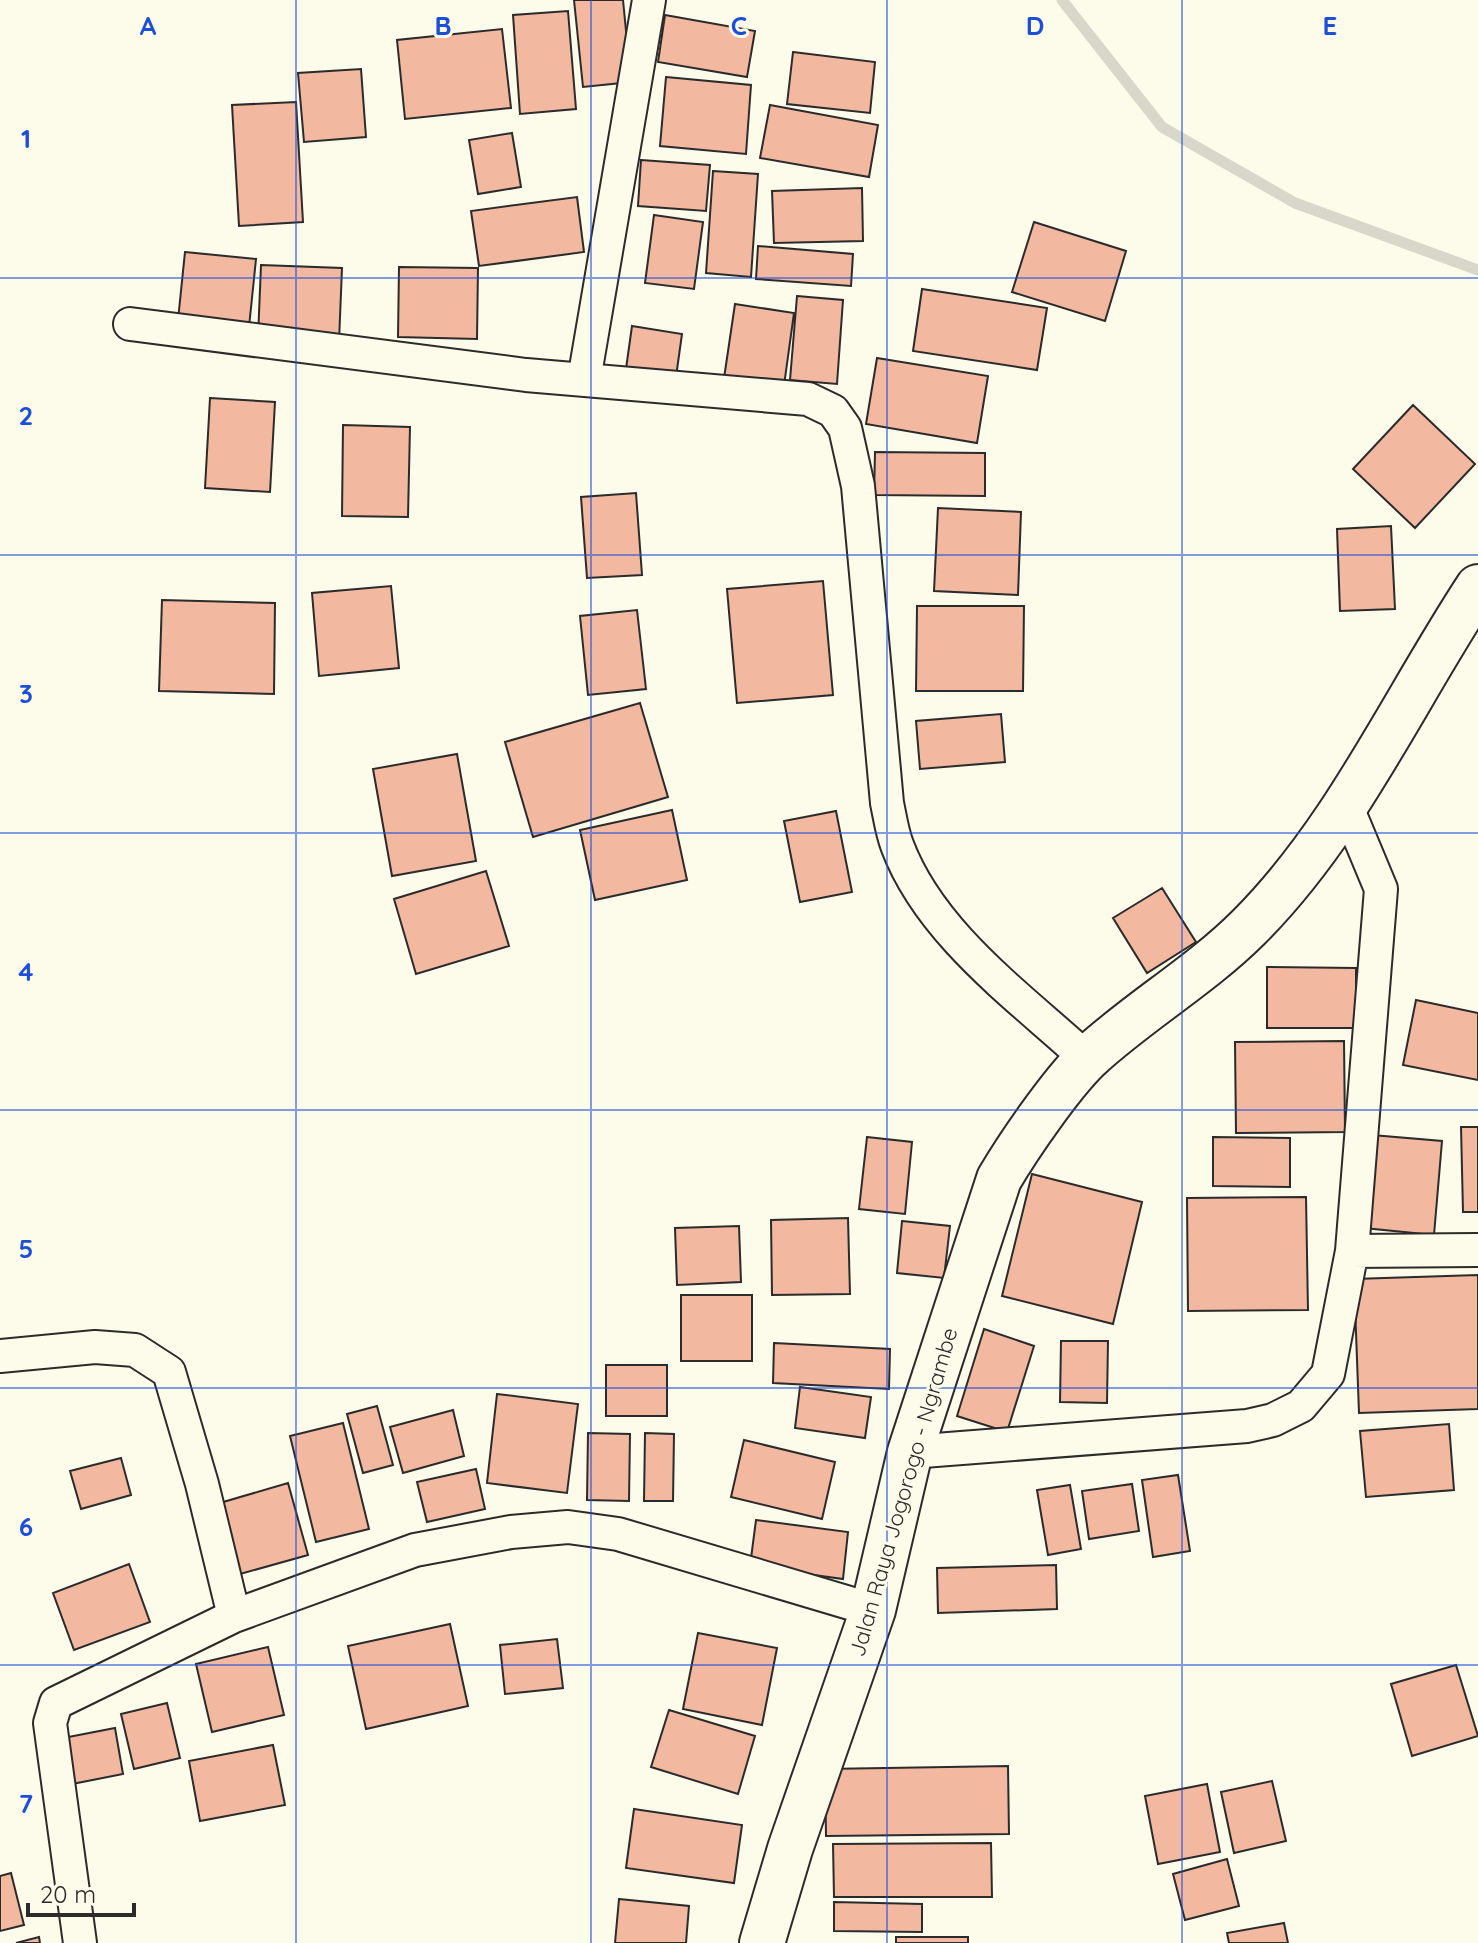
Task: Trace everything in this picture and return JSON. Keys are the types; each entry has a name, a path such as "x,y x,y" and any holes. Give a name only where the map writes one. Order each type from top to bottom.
{"main road":[{"name":"Jalan Raya Jogorogo - Ngrambe","path":"762,1943 790,1849 873,1610 910,1452 999,1179 1014,1153 1087,1059 1247,929 1292,879 1346,805 1478,587"}],"street":[{"path":"584,380 649,0"},
{"path":"130,324 584,380 808,399 833,411 845,428 858,486 887,803 896,844 916,884 955,936 1087,1059"},
{"path":"910,1452 1247,1426 1273,1420 1301,1406 1328,1374 1352,1251 1381,889 1346,805"},
{"path":"1352,1251 1478,1250"},
{"path":"0,1356 95,1347 135,1350 169,1372 202,1484 234,1616"},
{"path":"80,1943 50,1723 56,1703 234,1616 415,1550 511,1532 568,1527 618,1534 873,1610"}],"building":[{"path":"574,0 623,0 631,82 583,87"},
{"path":"568,11 576,109 520,114 513,15"},
{"path":"665,15 755,31 747,77 658,62"},
{"path":"502,29 511,108 405,119 397,40"},
{"path":"793,52 875,62 870,113 787,104"},
{"path":"361,69 366,137 304,142 298,73"},
{"path":"666,77 751,85 746,154 660,146"},
{"path":"296,102 303,222 239,226 232,105"},
{"path":"770,105 878,125 869,177 760,158"},
{"path":"512,133 521,187 478,194 469,140"},
{"path":"641,160 710,165 706,211 638,206"},
{"path":"713,171 758,174 751,277 706,273"},
{"path":"862,188 863,241 774,243 772,191"},
{"path":"577,197 584,252 479,266 471,211"},
{"path":"654,215 703,222 694,289 645,283"},
{"path":"1034,222 1126,251 1105,321 1012,292"},
{"path":"758,246 853,254 851,286 756,279"},
{"path":"185,252 256,259 249,327 178,320"},
{"path":"261,265 342,268 339,342 258,338"},
{"path":"399,267 478,268 477,339 398,337"},
{"path":"922,289 1047,308 1037,370 913,351"},
{"path":"797,296 843,300 837,384 790,380"},
{"path":"735,304 794,313 783,393 723,385"},
{"path":"632,326 682,334 675,384 625,376"},
{"path":"877,358 988,376 977,443 866,424"},
{"path":"210,398 275,402 270,492 205,488"},
{"path":"1413,405 1475,464 1415,528 1353,469"},
{"path":"343,425 410,427 408,517 342,516"},
{"path":"875,452 985,453 985,496 874,495"},
{"path":"636,493 642,575 587,578 581,497"},
{"path":"938,508 1021,512 1018,595 934,591"},
{"path":"1391,526 1395,609 1340,611 1337,529"},
{"path":"823,581 833,695 737,703 727,589"},
{"path":"391,586 399,668 319,676 312,593"},
{"path":"162,600 275,603 274,694 159,691"},
{"path":"917,606 1024,606 1023,691 916,691"},
{"path":"637,610 646,689 588,695 580,616"},
{"path":"640,703 668,797 533,837 505,742"},
{"path":"1001,714 1005,762 920,769 916,721"},
{"path":"457,754 476,861 392,876 373,769"},
{"path":"672,810 687,880 595,900 580,830"},
{"path":"836,811 852,892 800,902 784,821"},
{"path":"486,871 509,946 416,974 394,899"},
{"path":"1162,888 1196,942 1147,973 1113,918"},
{"path":"1267,967 1356,968 1356,1028 1267,1028"},
{"path":"1416,1000 1478,1013 1478,1080 1403,1065"},
{"path":"1344,1041 1345,1132 1236,1133 1235,1042"},
{"path":"1461,1127 1478,1127 1478,1212 1463,1212"},
{"path":"1372,1135 1442,1141 1434,1235 1364,1228"},
{"path":"867,1137 912,1142 905,1214 859,1209"},
{"path":"1213,1137 1290,1138 1290,1187 1213,1186"},
{"path":"1032,1174 1142,1202 1113,1324 1002,1296"},
{"path":"1306,1197 1308,1310 1188,1311 1187,1198"},
{"path":"848,1218 850,1294 772,1295 771,1220"},
{"path":"902,1221 950,1226 944,1278 897,1273"},
{"path":"739,1226 741,1282 677,1285 675,1228"},
{"path":"1478,1275 1478,1409 1359,1413 1354,1279"},
{"path":"681,1295 752,1295 752,1361 681,1361"},
{"path":"984,1329 1034,1346 1007,1432 957,1416"},
{"path":"1061,1341 1108,1341 1107,1403 1060,1402"},
{"path":"774,1343 890,1349 889,1389 773,1383"},
{"path":"606,1365 667,1365 667,1416 606,1416"},
{"path":"800,1387 871,1397 865,1438 795,1428"},
{"path":"497,1394 578,1404 567,1493 487,1483"},
{"path":"377,1406 393,1465 363,1473 347,1414"},
{"path":"453,1410 464,1456 403,1473 390,1427"},
{"path":"343,1423 369,1529 316,1542 290,1436"},
{"path":"1449,1424 1454,1490 1366,1497 1360,1431"},
{"path":"588,1433 630,1434 629,1501 587,1500"},
{"path":"645,1433 674,1434 673,1501 644,1501"},
{"path":"744,1440 835,1462 822,1519 731,1497"},
{"path":"121,1458 131,1495 81,1509 70,1471"},
{"path":"476,1469 485,1509 427,1522 417,1482"},
{"path":"1178,1475 1190,1551 1153,1557 1142,1480"},
{"path":"288,1483 308,1555 233,1576 213,1505"},
{"path":"1132,1484 1139,1531 1089,1539 1082,1491"},
{"path":"1070,1485 1081,1549 1048,1555 1037,1490"},
{"path":"756,1520 848,1532 843,1579 750,1566"},
{"path":"129,1564 150,1622 74,1650 53,1593"},
{"path":"1056,1565 1057,1609 938,1613 937,1568"},
{"path":"450,1624 468,1706 366,1729 348,1646"},
{"path":"698,1633 777,1648 762,1725 683,1709"},
{"path":"557,1639 563,1688 505,1694 500,1645"},
{"path":"268,1647 284,1715 212,1732 196,1664"},
{"path":"1456,1665 1478,1736 1412,1756 1391,1684"},
{"path":"167,1703 180,1758 134,1769 121,1714"},
{"path":"669,1710 755,1736 738,1794 651,1767"},
{"path":"115,1728 123,1774 67,1785 58,1739"},
{"path":"273,1745 285,1805 200,1821 189,1761"},
{"path":"1008,1766 1009,1834 826,1836 825,1769"},
{"path":"1272,1781 1286,1841 1234,1853 1221,1792"},
{"path":"1207,1784 1220,1852 1158,1864 1145,1796"},
{"path":"634,1809 742,1825 734,1883 626,1868"},
{"path":"991,1843 992,1897 834,1897 833,1844"},
{"path":"1227,1859 1239,1906 1185,1920 1173,1874"},
{"path":"11,1873 24,1925 0,1931 0,1876"},
{"path":"619,1899 689,1906 686,1943 615,1943"},
{"path":"834,1902 922,1904 922,1932 834,1931"},
{"path":"1284,1923 1288,1943 1229,1943 1227,1933"},
{"path":"39,1937 40,1943 16,1943"},
{"path":"896,1937 968,1937 968,1943 896,1943"}],"waterway":[{"path":"1062,0 1162,127 1295,203 1478,270"}]}
